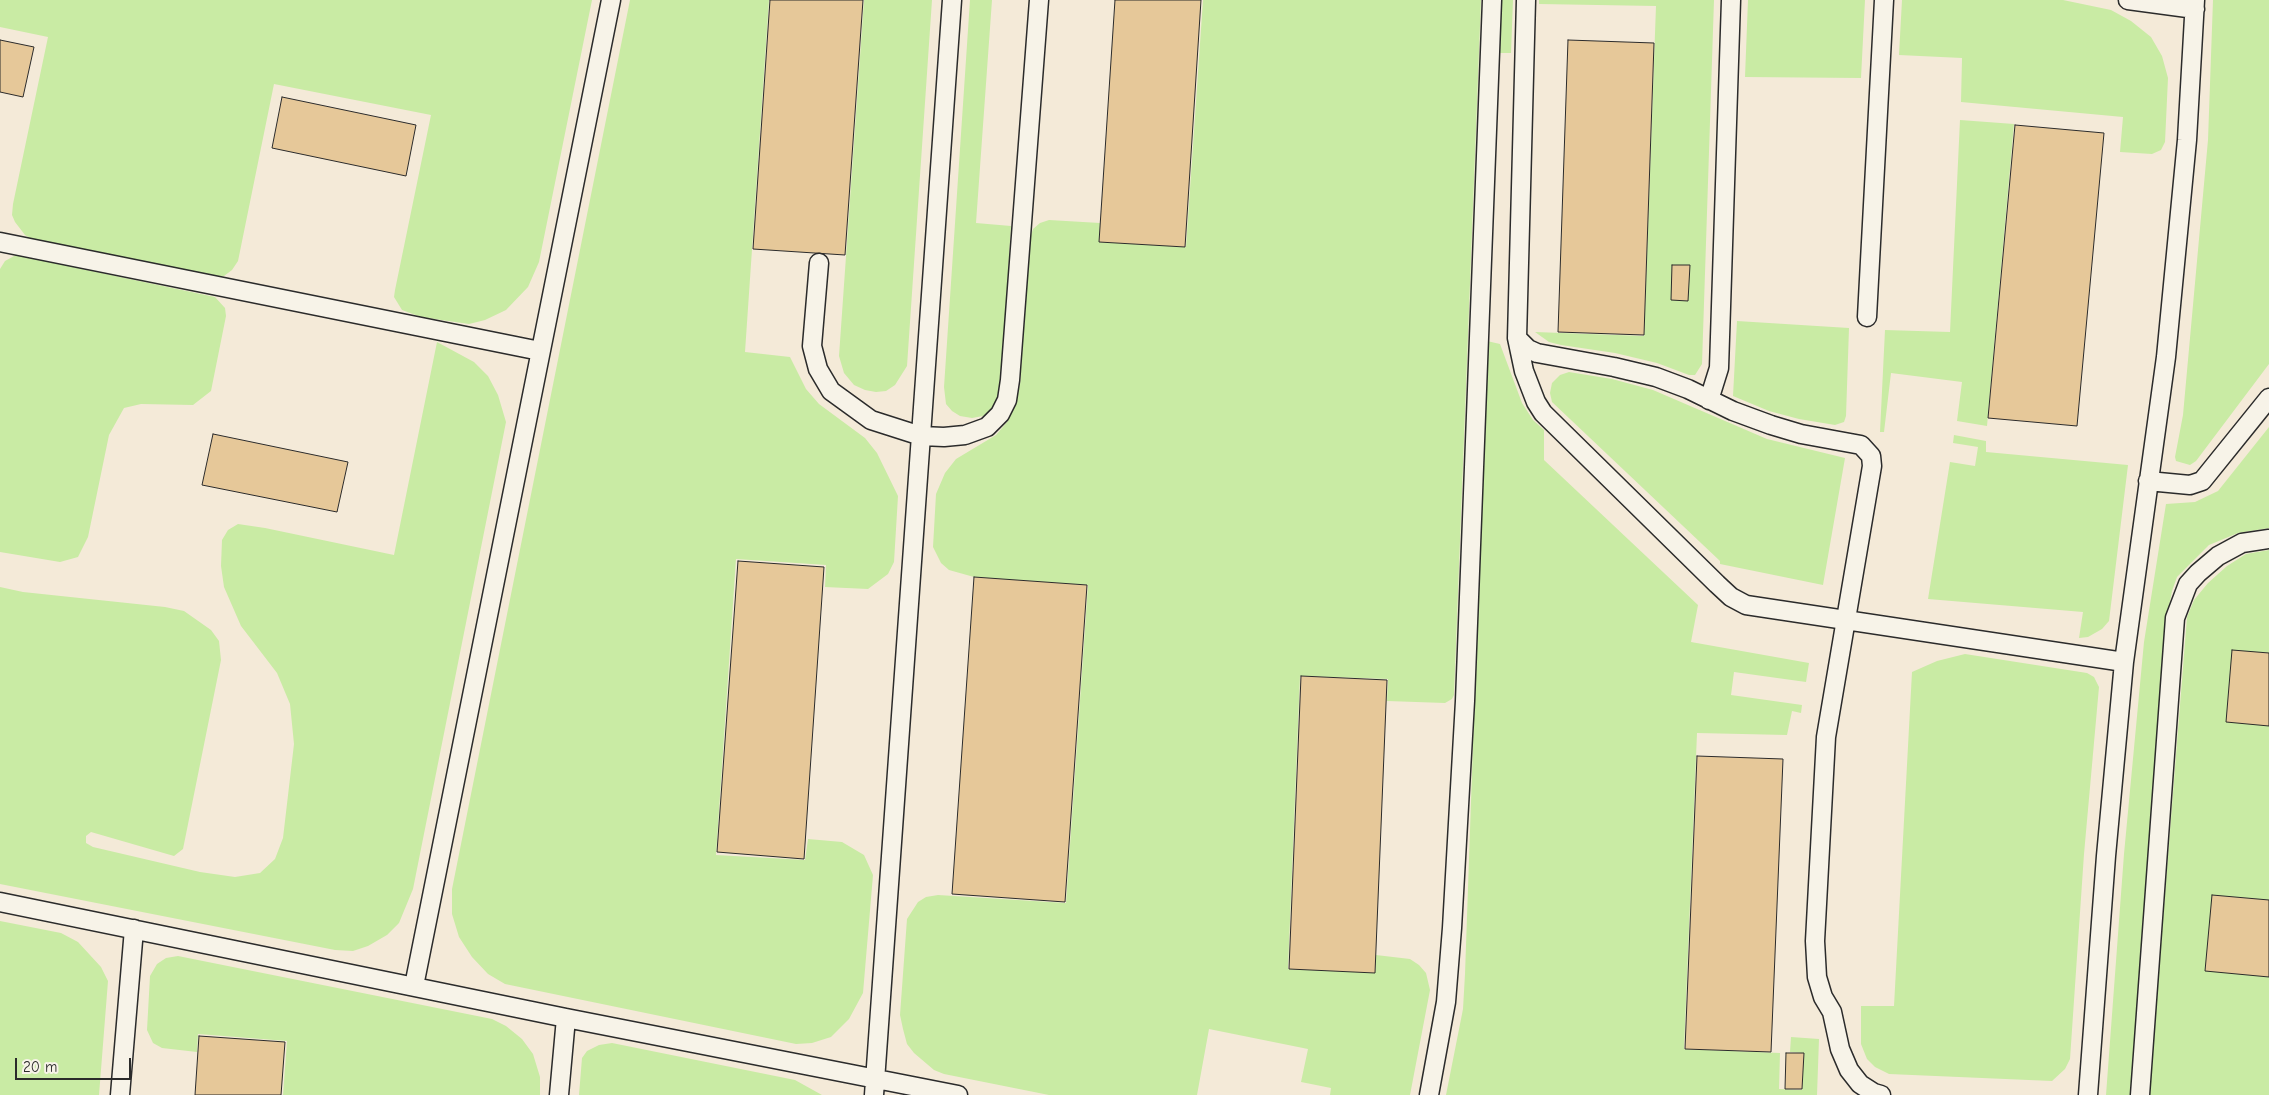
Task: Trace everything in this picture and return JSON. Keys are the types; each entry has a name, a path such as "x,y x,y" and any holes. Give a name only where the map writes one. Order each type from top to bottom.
{"lane":[{"path":"414,986 611,0"},
{"path":"874,1087 952,0"},
{"path":"818,263 812,346 818,369 831,391 871,420 921,436 944,437 964,435 987,427 1000,414 1007,400 1010,380 1039,0"},
{"path":"1429,1095 1446,1002 1452,928 1465,701 1492,0"},
{"path":"1526,0 1517,338 1524,371 1536,402 1544,413 1731,597 1746,605 2124,662"},
{"path":"1709,400 1719,368 1731,0"},
{"path":"1867,317 1884,0"},
{"path":"2088,1095 2106,856 2124,662 2168,337 2188,140 2195,4 2128,0"},
{"path":"0,242 540,351"},
{"path":"1517,338 1528,349 1537,353 1656,377 1734,412 1771,425 1801,434 1854,443 1867,450 1871,456 1872,466 1826,736 1815,941 1817,977 1823,997 1832,1012 1840,1049 1849,1070 1860,1084 1881,1095"},
{"path":"2148,481 2190,485 2202,481 2269,398"},
{"path":"2140,1095 2175,618 2188,584 2204,567 2218,556 2242,543 2269,539"},
{"path":"0,902 566,1018 874,1087 958,1095"},
{"path":"120,1095 134,929"},
{"path":"559,1095 566,1018"}],"green space":[{"path":"0,0 592,0 539,262 528,287 506,310 485,320 469,324 421,317 402,310 394,297 395,290 431,115 274,84 238,261 232,270 224,276 215,277 32,239 25,235 12,215 48,37 0,27"},
{"path":"630,0 769,0 745,352 790,357 806,389 819,404 865,438 877,453 898,496 894,562 888,574 868,589 825,587 826,565 736,559 716,855 805,860 808,839 842,842 864,855 873,875 863,993 849,1019 831,1037 812,1043 796,1044 505,984 488,974 472,957 459,937 452,914 452,889"},
{"path":"864,0 932,0 907,366 895,385 886,391 876,392 854,385 844,373 839,356"},
{"path":"970,0 992,0 976,223 1011,226 1001,379 998,397 992,409 983,416 972,418 960,416 952,411 946,404 944,387"},
{"path":"1203,0 1481,0 1454,695 1452,699 1445,703 1387,701 1388,679 1300,676 1288,969 1375,973 1376,955 1410,959 1419,965 1426,973 1430,990 1410,1095 1330,1095 1331,1088 1301,1082 1308,1049 1209,1029 1197,1095 1049,1095 944,1074 934,1070 914,1053 907,1044 900,1015 907,919 918,902 926,897 938,895 1066,903 1088,585 974,577 949,570 941,563 933,547 936,494 945,473 956,459 996,435 1008,421 1015,403 1020,385 1030,238 1033,229 1040,223 1049,220 1100,223 1099,242 1186,247"},
{"path":"1501,0 1513,0 1511,53 1499,53"},
{"path":"1539,0 1714,0 1702,364 1695,375 1689,375 1657,363 1615,353 1549,342 1535,332 1644,336 1656,6 1539,4"},
{"path":"1748,0 1865,0 1861,78 1745,77"},
{"path":"1902,0 2063,0 2111,10 2131,21 2151,37 2162,56 2168,78 2165,142 2161,150 2152,154 2120,152 2123,117 1961,102 1962,58 1899,55"},
{"path":"2213,0 2269,0 2269,364 2196,461 2190,465 2176,461 2175,457 2183,415 2208,140"},
{"path":"1960,120 2014,124 1987,426 1957,421 1962,382 1891,373 1884,432 1880,432 1885,330 1950,332"},
{"path":"16,255 215,297 225,308 226,316 211,391 193,405 141,404 124,408 109,435 88,537 78,557 60,562 0,552 0,269 5,261"},
{"path":"1737,321 1849,328 1846,416 1844,422 1835,425 1799,419 1769,411 1733,396"},
{"path":"1487,341 1500,344 1522,403 1533,420 1544,430 1544,460 1698,605 1691,642 1809,663 1806,682 1734,672 1731,695 1802,705 1801,713 1792,711 1787,735 1697,733 1684,1049 1780,1053 1779,1089 1802,1090 1804,1053 1790,1052 1791,1037 1819,1039 1817,1095 1446,1095 1463,1009 1465,974"},
{"path":"437,342 474,362 488,376 498,395 506,422 413,889 399,923 387,935 368,946 353,951 335,950 0,884 0,587 23,592 165,607 184,611 211,630 219,641 221,660 183,849 174,856 91,832 86,836 86,843 93,847 200,872 235,877 260,873 275,859 283,838 294,744 290,704 277,673 241,626 224,587 221,566 222,540 228,530 238,524 394,555"},
{"path":"1569,372 1612,379 1653,390 1767,439 1845,458 1823,585 1720,564 1720,561 1552,402 1550,393 1552,383 1560,375"},
{"path":"2269,427 2269,528 2238,533 2209,545 2177,577 2172,591 2167,617 2130,1095 2106,1095 2124,854 2144,642 2166,504 2195,502 2218,491"},
{"path":"1954,435 1986,441 1986,452 2128,465 2109,621 2102,629 2088,637 2079,638 2083,612 1928,599 1950,462 1975,466 1978,447 1953,443"},
{"path":"2269,550 2269,1095 2149,1095 2187,617 2194,600 2208,583 2227,566 2246,554"},
{"path":"1965,654 2087,673 2094,677 2099,687 2084,854 2070,1059 2065,1069 2052,1081 1889,1074 1875,1067 1867,1059 1861,1044 1861,1006 1894,1006 1912,672 1937,661"},
{"path":"0,921 61,933 78,942 101,967 108,981 99,1095 0,1095"},
{"path":"178,956 492,1019 506,1026 522,1039 533,1054 540,1077 540,1095 283,1095 287,1041 198,1034 197,1052 162,1048 153,1043 147,1030 150,976 157,964 166,958"},
{"path":"612,1043 795,1080 822,1095 579,1095 582,1058 587,1051 599,1045"}],"building":[{"path":"770,0 863,0 845,255 753,249"},
{"path":"1115,0 1201,0 1185,247 1099,242"},
{"path":"0,40 34,47 23,97 0,92"},
{"path":"1568,40 1654,43 1644,335 1558,332"},
{"path":"282,97 416,125 406,176 272,148"},
{"path":"2015,125 2104,133 2077,426 1988,418"},
{"path":"1672,265 1690,265 1688,301 1671,300"},
{"path":"213,434 348,462 337,512 202,485"},
{"path":"738,561 824,567 804,859 717,852"},
{"path":"974,577 1087,585 1065,902 952,894"},
{"path":"2232,650 2269,653 2269,726 2226,722"},
{"path":"1301,676 1387,680 1375,973 1289,969"},
{"path":"1697,756 1783,759 1771,1052 1685,1049"},
{"path":"2212,895 2269,900 2269,977 2205,971"},
{"path":"199,1036 285,1042 281,1095 195,1095"},
{"path":"1786,1053 1804,1053 1802,1089 1785,1089"}]}
